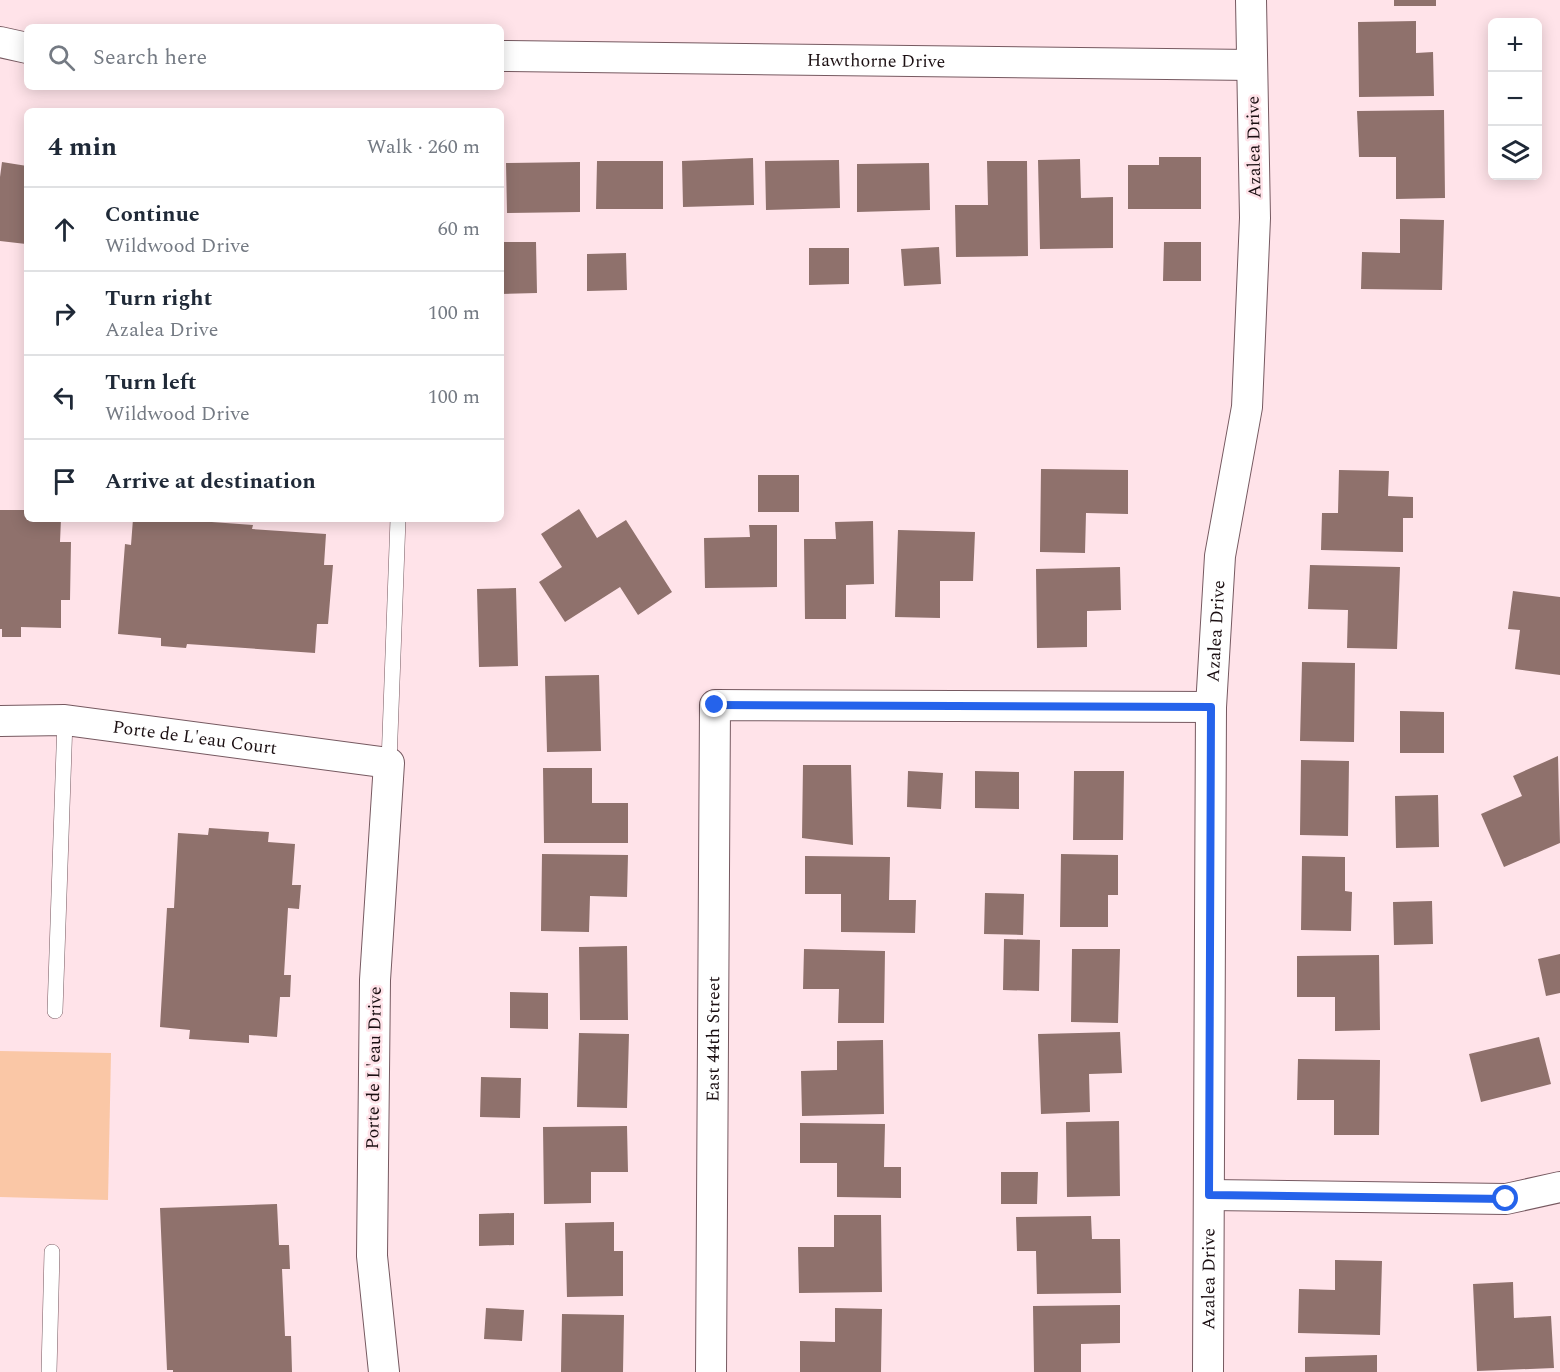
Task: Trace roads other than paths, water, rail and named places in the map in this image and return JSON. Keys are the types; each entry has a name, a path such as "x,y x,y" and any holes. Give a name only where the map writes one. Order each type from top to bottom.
{"street":[{"name":"Azalea Drive","path":"1208,1372 1211,707 1220,556 1247,407 1255,218 1251,0"},
{"path":"0,42 24,47"},
{"name":"Hawthorne Drive","path":"504,56 1251,65"},
{"name":"East 44th Street","path":"711,1372 715,705 1211,707"},
{"name":"Porte de L'eau Court","path":"0,721 64,720 389,763"},
{"name":"Porte de L'eau Drive","path":"384,1372 372,1256 375,980 389,763"},
{"path":"1209,1195 1506,1199 1560,1187"}],"lane":[{"path":"389,763 398,522"},
{"path":"55,1011 64,720"},
{"path":"49,1372 52,1252"}]}
